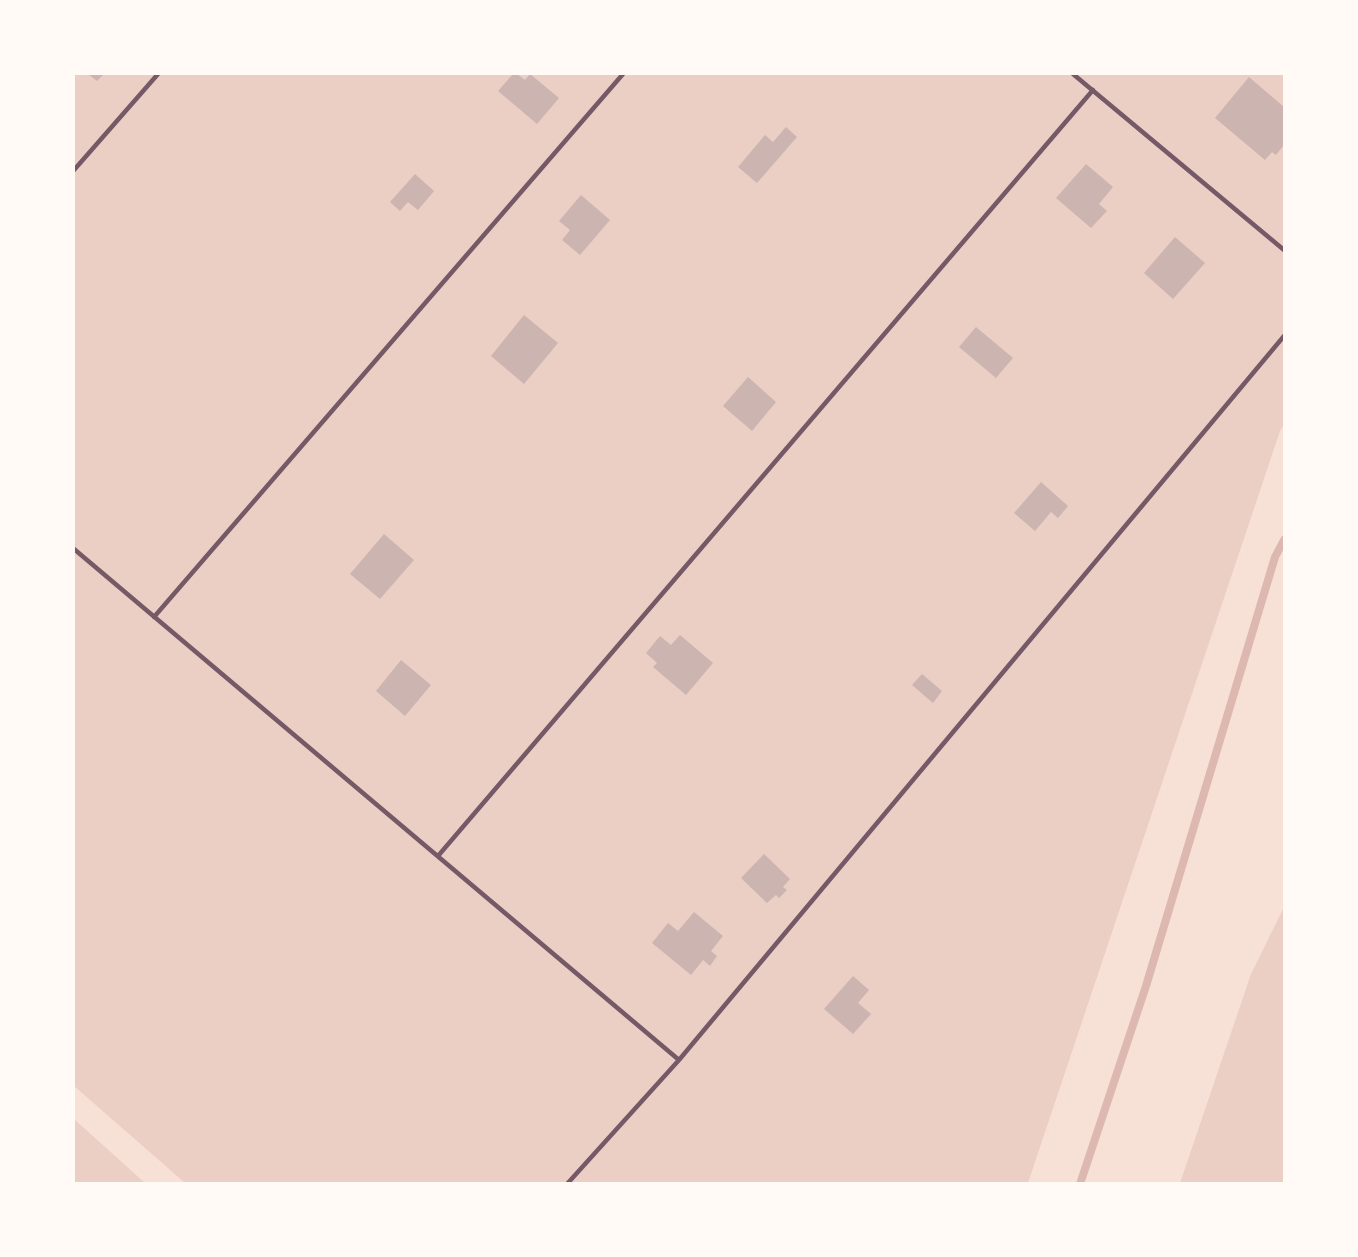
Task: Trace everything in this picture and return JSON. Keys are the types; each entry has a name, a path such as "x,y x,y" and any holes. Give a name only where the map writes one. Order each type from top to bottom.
{"lane":[{"path":"74,170 158,74"},
{"path":"154,617 623,74"},
{"path":"1073,74 1284,250"},
{"path":"438,856 1093,90"},
{"path":"567,1184 679,1060 1284,336"},
{"path":"74,549 679,1060"}],"shaded area":[{"path":"74,74 1284,74 1284,424 1028,1183 185,1183 74,1086"},
{"path":"1284,907 1284,1183 1180,1183 1251,974"},
{"path":"74,1119 145,1183 74,1183"}],"building":[{"path":"88,74 104,74 97,81"},
{"path":"513,74 525,80 530,74 559,98 537,124 498,91"},
{"path":"1249,77 1284,107 1284,145 1276,155 1272,152 1265,160 1215,118"},
{"path":"786,127 797,137 757,183 738,167 765,135 773,142"},
{"path":"1086,164 1113,187 1099,204 1107,211 1091,228 1056,198"},
{"path":"415,174 434,191 418,210 408,202 400,211 390,202"},
{"path":"581,195 610,220 580,255 562,240 570,230 559,221"},
{"path":"1175,237 1205,263 1173,299 1144,273"},
{"path":"524,315 558,343 524,384 491,356"},
{"path":"976,327 1013,358 996,378 959,347"},
{"path":"748,377 776,402 752,431 723,406"},
{"path":"1041,482 1068,506 1058,518 1051,512 1035,531 1014,513"},
{"path":"384,534 414,560 380,599 350,574"},
{"path":"680,635 713,663 686,695 653,667 657,663 646,653 660,636 671,645"},
{"path":"401,660 431,685 405,716 376,691"},
{"path":"922,674 942,691 933,703 912,685"},
{"path":"764,854 790,879 783,887 787,890 779,898 776,895 767,903 741,878"},
{"path":"694,912 723,936 711,951 717,956 710,966 703,960 691,975 652,943 668,923 678,931"},
{"path":"853,976 869,990 858,1003 871,1014 853,1034 824,1009"}],"waterway":[{"path":"1080,1184 1146,986 1275,557 1284,540"}]}
